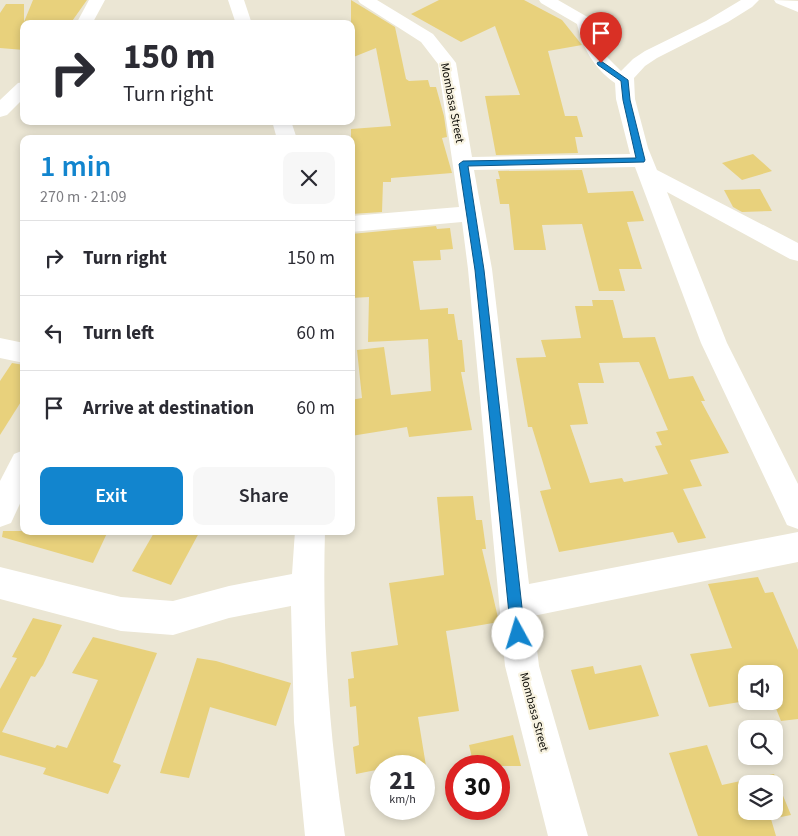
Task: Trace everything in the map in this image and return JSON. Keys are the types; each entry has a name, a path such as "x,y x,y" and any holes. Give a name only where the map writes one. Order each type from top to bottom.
{"street":[{"path":"86,20 97,0"},
{"path":"236,0 243,20"},
{"name":"Mombasa Street","path":"366,0 427,38 447,63 480,270 522,666 568,836"},
{"path":"547,0 585,22 594,52 601,63 624,80"},
{"path":"782,0 798,7"},
{"path":"748,1 713,24 673,42 638,63 629,70 624,80 628,108 645,167 714,343 798,515"},
{"path":"0,111 20,92"},
{"path":"463,164 645,167 798,253"},
{"path":"355,224 470,214"},
{"path":"0,348 20,352"},
{"path":"0,514 20,472"},
{"path":"310,535 307,587 316,777 325,836"},
{"path":"515,603 798,547"},
{"path":"0,583 121,614 174,618 229,602 307,587"}],"building":[{"path":"33,0 87,0 73,20 25,20"},
{"path":"351,0 395,27 406,79 409,81 428,80 430,87 436,87 444,116 447,137 442,138 452,173 391,178 391,182 383,182 382,212 355,214 355,135 351,135 351,129 391,126 376,48 355,56 355,20 351,20"},
{"path":"439,0 524,0 562,20 582,45 548,51 565,116 577,116 583,137 575,137 578,153 496,155 485,96 520,95 495,26 461,42 411,14"},
{"path":"6,4 24,4 24,20 20,20 20,50 0,48 0,13"},
{"path":"753,154 772,171 742,180 722,163"},
{"path":"582,170 588,193 633,191 644,221 627,222 642,269 619,269 625,291 599,291 582,224 542,225 546,250 514,250 509,204 500,204 496,179 500,179 498,171"},
{"path":"760,189 772,211 742,212 733,207 724,190"},
{"path":"436,226 437,229 450,228 453,249 440,250 441,260 413,261 420,310 448,308 448,314 454,314 458,340 462,340 465,372 461,372 472,430 409,437 407,427 355,435 355,399 362,398 357,350 384,347 391,395 431,391 428,339 368,342 369,297 355,298 355,234"},
{"path":"592,300 613,300 623,338 655,337 669,379 693,376 705,401 701,401 729,453 690,460 702,486 683,489 706,538 678,543 673,532 559,552 540,491 551,489 532,427 528,427 516,358 546,357 541,340 581,338 575,306 593,306","holes":["639,362 668,430 656,432 662,445 655,446 668,474 624,482 622,478 590,483 570,425 588,424 578,383 604,383 599,363"]},
{"path":"12,363 20,364 20,403 0,435 0,381"},
{"path":"473,496 476,520 482,520 486,549 482,549 499,622 446,631 459,711 418,717 424,755 370,755 370,771 356,774 353,747 359,745 356,706 350,707 348,679 354,678 351,652 398,645 389,583 444,575 437,497"},
{"path":"3,531 20,531 20,535 106,535 93,563 2,537"},
{"path":"153,535 198,535 171,585 132,571"},
{"path":"758,577 765,593 773,592 798,650 798,719 781,720 777,710 783,710 783,665 738,665 738,702 709,707 690,654 732,648 708,584"},
{"path":"33,618 62,625 43,665 35,677 31,676 2,732 55,748 57,745 67,748 98,680 72,673 93,637 157,653 113,762 121,765 108,794 43,774 46,768 0,755 0,689 17,658 12,657"},
{"path":"197,658 216,661 291,683 276,726 210,707 189,778 160,773"},
{"path":"641,665 659,716 589,730 571,670 593,666 595,674"},
{"path":"513,735 521,766 510,766 510,755 471,755 469,745"},
{"path":"707,745 722,785 738,782 738,820 771,820 776,836 698,836 669,753"},
{"path":"783,796 791,815 783,817"}],"route":[{"path":"518,634 480,270 463,164 641,160 624,80 607,70 601,63"}]}
